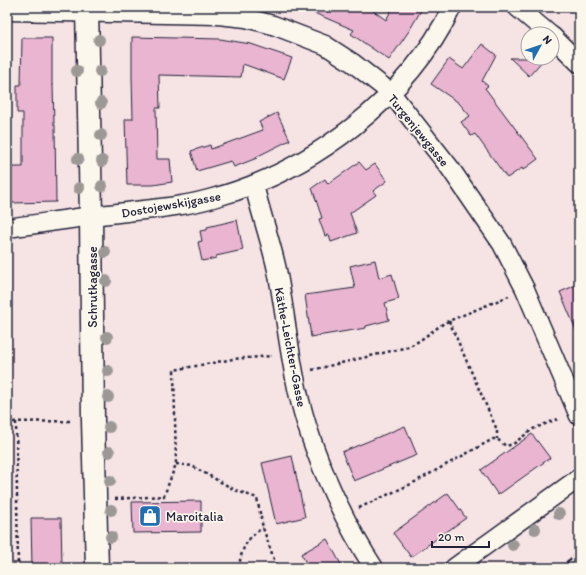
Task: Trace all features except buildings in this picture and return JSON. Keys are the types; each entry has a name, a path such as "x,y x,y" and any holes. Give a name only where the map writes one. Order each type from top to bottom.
{"street":[{"name":"Dostojewskijgasse","path":"7,228 178,205 212,198 254,185 306,159 342,135 391,94 427,50 452,7"},
{"path":"517,7 540,26"},
{"name":"Turgenjewgasse","path":"7,11 87,9 218,15 246,18 273,24 325,45 353,63 391,94 450,168 502,244 525,289 578,413"},
{"name":"Schrutkagasse","path":"87,9 92,216 93,421 97,568"},
{"path":"560,44 579,63"},
{"name":"Käthe-Leichter-Gasse","path":"254,185 277,269 294,374 307,424 322,467 344,515 374,568"},
{"path":"454,568 579,478"}],"path":[{"path":"294,374 408,347 444,323 525,289"},
{"path":"449,321 497,430 497,439"},
{"path":"95,500 164,496 176,464 174,370 234,359 291,354"},
{"path":"344,515 413,483 493,439 497,439 506,446 513,444 534,429 578,413"},
{"path":"7,422 93,421"},
{"path":"16,422 18,568"},
{"path":"176,464 192,466 235,490 257,498 264,528 277,568"},
{"path":"239,568 244,545 255,532 264,528"}],"railway":[{"path":"559,568 579,553"}],"place":[{"name":"Maroitalia","path":"150,516"}]}
